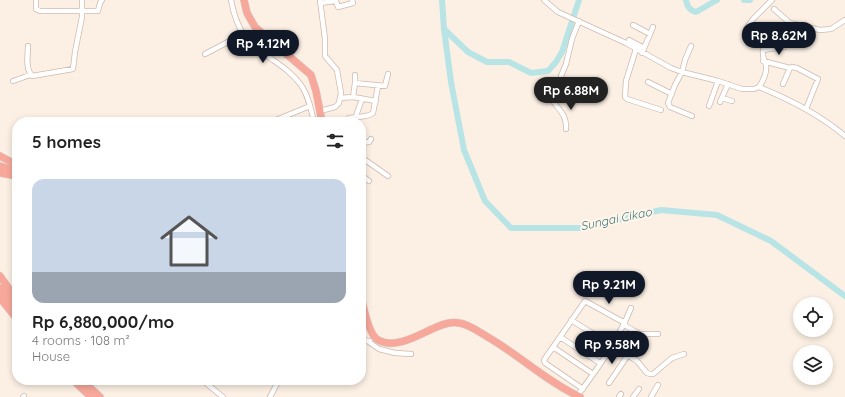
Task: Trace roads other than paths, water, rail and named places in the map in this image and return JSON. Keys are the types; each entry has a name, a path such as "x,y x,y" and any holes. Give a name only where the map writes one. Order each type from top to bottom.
{"highway":[{"path":"244,0 247,13 255,27 310,75 316,91 321,117"},
{"path":"0,156 12,163"},
{"path":"0,162 12,165"},
{"path":"0,166 12,170"},
{"path":"0,173 12,175"},
{"path":"0,276 12,293"},
{"path":"0,288 12,304"},
{"path":"0,298 12,313"},
{"path":"366,313 372,340 382,342 394,343 419,336 450,322 462,323 496,341 564,389 579,396"},
{"path":"78,385 91,397"},
{"path":"87,385 100,397"}],"street":[{"path":"36,0 36,9 40,10 98,11 102,0"},
{"path":"13,81 30,75 35,76 74,69 75,52 81,28 82,0"},
{"path":"230,0 233,13 243,34 262,53 284,67 294,76 303,89 313,117"},
{"path":"320,111 336,107 340,98 339,73 325,56 325,39 320,1 336,1 338,8 353,3 352,0"},
{"path":"544,0 564,15 636,49 643,50"},
{"path":"746,29 772,0"},
{"path":"774,9 790,23 820,30 830,30 845,20"},
{"path":"566,129 565,117 552,99 564,86 562,74 577,21"},
{"path":"633,25 650,34"},
{"path":"643,50 653,26"},
{"path":"205,54 243,34"},
{"path":"629,40 664,65 682,72 746,89 754,89 759,87 786,98 834,126 845,136"},
{"path":"28,46 26,61 30,75"},
{"path":"691,46 682,72 668,102 669,106 692,116"},
{"path":"759,87 765,75 763,50 784,47"},
{"path":"636,49 626,81 625,97 627,99 662,110"},
{"path":"763,61 790,68 796,68 818,79 806,109"},
{"path":"783,84 790,68"},
{"path":"355,84 385,86 388,74"},
{"path":"353,97 355,75"},
{"path":"709,106 718,81"},
{"path":"648,82 672,94"},
{"path":"728,84 721,100 732,101"},
{"path":"352,117 372,115 375,110 378,86"},
{"path":"340,98 353,97 376,101"},
{"path":"356,116 362,99"},
{"path":"283,117 310,106"},
{"path":"366,142 369,142 371,139"},
{"path":"366,160 388,176"},
{"path":"583,389 544,363 544,360 585,301 642,334 658,334"},
{"path":"579,396 612,345 631,308"},
{"path":"571,320 637,361 647,373 650,374 653,374 672,358 684,354"},
{"path":"560,337 600,363"},
{"path":"366,340 372,340 379,349 395,353 411,354"},
{"path":"553,347 593,374"},
{"path":"609,383 628,355"},
{"path":"208,385 223,397"},
{"path":"270,397 276,385"},
{"path":"651,397 658,385"},
{"path":"633,397 639,389"}],"waterway":[{"name":"Sungai Cikao","path":"442,0 451,82 464,150 485,201 511,228 582,228 661,210 717,215 771,241 845,296"},
{"path":"444,29 468,52 487,62 509,62 531,73 548,71 562,52 579,0"},
{"path":"686,0 689,8 696,12 717,0"},
{"path":"744,0 750,0"}]}
